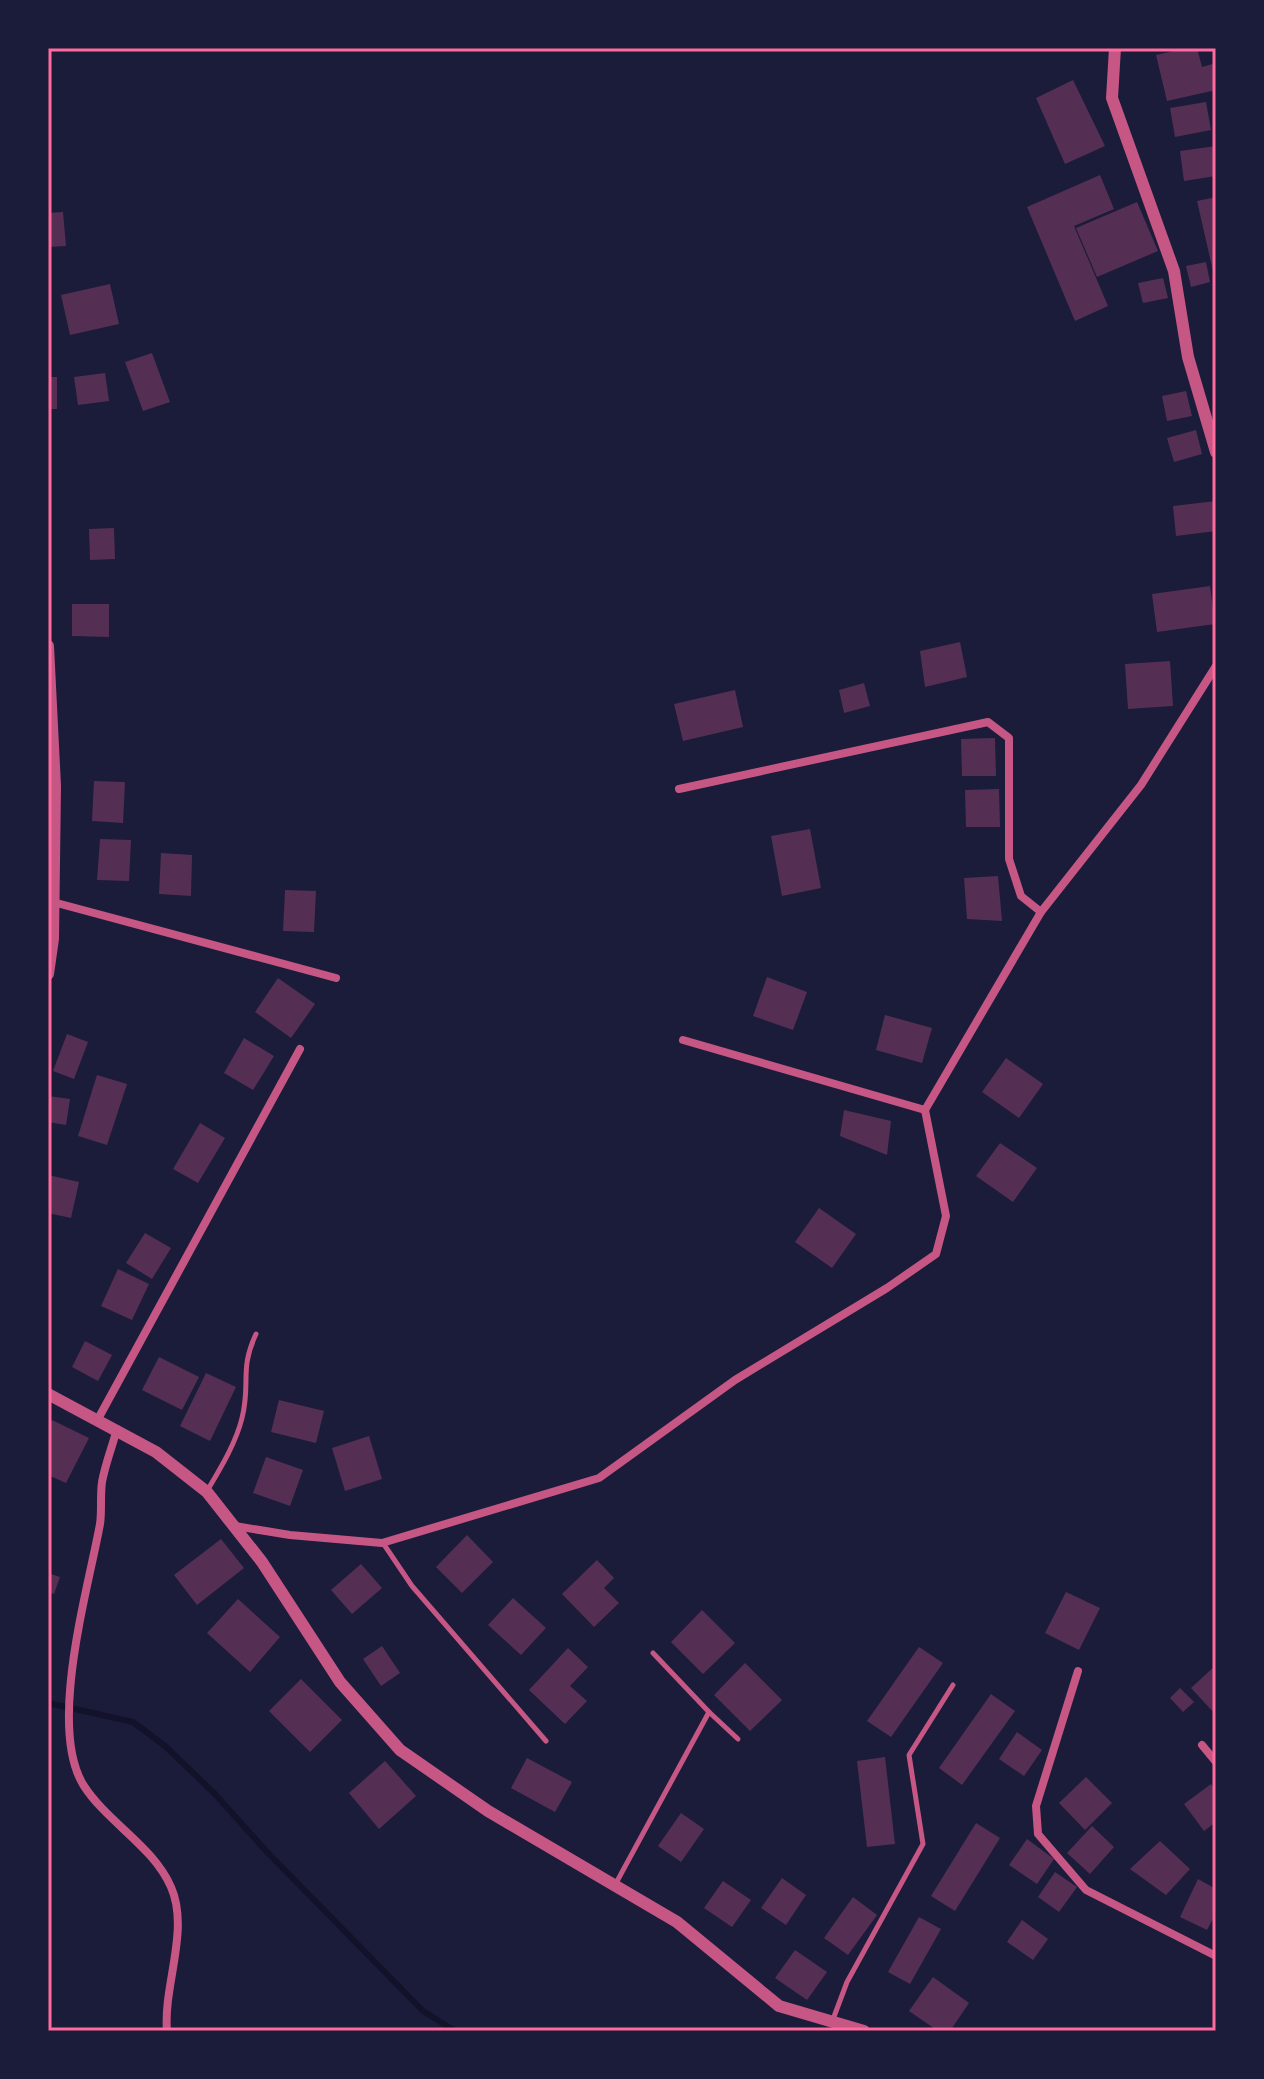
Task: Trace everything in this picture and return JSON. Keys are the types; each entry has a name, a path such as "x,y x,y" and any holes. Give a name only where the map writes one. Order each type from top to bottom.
{"street":[{"path":"1115,48 1112,98 1174,271 1188,357 1216,452"},
{"path":"48,646 54,755 53,902 48,974"},
{"path":"234,1526 290,1535 382,1543 599,1478 735,1380 887,1288 936,1254 946,1216 925,1110 1041,912 1141,785 1216,666"},
{"path":"679,789 988,722 1009,738 1009,859 1021,896 1041,912"},
{"path":"53,902 336,978"},
{"path":"683,1040 925,1110"},
{"path":"98,1419 300,1049"},
{"path":"48,1394 156,1452 207,1492 234,1526 340,1682 379,1730 420,1765 488,1811 677,1922 741,1978 779,2006 864,2031"},
{"path":"117,1429 102,1481 100,1522 87,1578 68,1718 73,1758 84,1786 150,1857 171,1887 176,1911 165,2006 167,2031"},
{"path":"1078,1671 1036,1806 1038,1834 1086,1890 1216,1956"},
{"path":"1202,1745 1216,1762"}],"lane":[{"path":"207,1492 242,1421 247,1391 245,1358 256,1334"},
{"path":"382,1543 412,1586 546,1741"},
{"path":"653,1653 738,1739"},
{"path":"832,2023 847,1982 923,1844 909,1755 953,1685"},
{"path":"614,1885 709,1712"}],"building":[{"path":"1197,48 1202,67 1216,63 1216,90 1167,101 1156,55"},
{"path":"1073,80 1105,146 1065,164 1036,98"},
{"path":"1206,102 1211,130 1175,137 1170,108"},
{"path":"1216,146 1216,176 1184,181 1180,151"},
{"path":"1100,175 1114,209 1074,226 1108,306 1075,321 1027,207"},
{"path":"1216,197 1216,280 1215,280 1197,201"},
{"path":"1137,202 1158,251 1097,277 1076,228"},
{"path":"63,212 66,246 48,247 48,213"},
{"path":"1206,262 1210,282 1191,287 1186,266"},
{"path":"1163,278 1168,298 1143,303 1138,283"},
{"path":"110,284 119,324 70,335 61,295"},
{"path":"152,353 170,402 143,411 125,362"},
{"path":"105,373 109,401 78,405 74,377"},
{"path":"48,377 57,377 57,409 48,409"},
{"path":"1186,391 1192,416 1167,421 1162,396"},
{"path":"1196,430 1202,454 1174,462 1167,438"},
{"path":"1216,501 1216,531 1176,536 1173,506"},
{"path":"114,528 115,559 90,560 89,529"},
{"path":"1210,586 1215,624 1157,632 1152,594"},
{"path":"72,604 109,604 109,637 72,636"},
{"path":"960,642 967,677 925,687 920,651"},
{"path":"1170,661 1173,706 1128,709 1125,664"},
{"path":"864,683 870,706 844,713 839,690"},
{"path":"735,690 743,727 683,741 674,704"},
{"path":"995,738 996,776 962,776 961,739"},
{"path":"94,781 125,782 123,823 92,821"},
{"path":"999,789 1000,827 966,827 965,790"},
{"path":"810,829 821,888 782,896 771,836"},
{"path":"100,839 131,840 129,881 97,880"},
{"path":"161,853 192,855 191,896 159,894"},
{"path":"998,876 1002,921 967,919 964,878"},
{"path":"285,890 316,891 314,932 283,931"},
{"path":"767,977 807,992 793,1030 753,1016"},
{"path":"278,978 315,1004 291,1038 255,1012"},
{"path":"885,1015 932,1028 922,1063 876,1050"},
{"path":"67,1034 88,1042 74,1079 53,1071"},
{"path":"244,1038 274,1056 253,1090 224,1073"},
{"path":"1006,1058 1043,1084 1019,1118 982,1092"},
{"path":"97,1075 127,1084 107,1145 78,1136"},
{"path":"48,1096 70,1099 66,1125 48,1122"},
{"path":"844,1110 891,1121 887,1155 840,1136"},
{"path":"200,1123 225,1138 198,1183 173,1169"},
{"path":"1000,1143 1037,1168 1013,1202 976,1176"},
{"path":"48,1175 79,1182 71,1218 48,1213"},
{"path":"819,1208 856,1234 832,1268 795,1242"},
{"path":"145,1233 171,1248 152,1279 126,1263"},
{"path":"118,1269 149,1284 132,1320 101,1306"},
{"path":"85,1341 112,1355 98,1381 72,1367"},
{"path":"159,1357 199,1377 182,1410 142,1390"},
{"path":"206,1373 236,1387 210,1441 180,1426"},
{"path":"279,1400 324,1411 316,1443 271,1432"},
{"path":"52,1420 89,1438 66,1483 48,1475 48,1427"},
{"path":"369,1436 382,1479 345,1491 332,1448"},
{"path":"266,1457 303,1470 290,1506 253,1493"},
{"path":"467,1535 493,1562 462,1593 436,1567"},
{"path":"221,1539 244,1568 197,1605 174,1575"},
{"path":"597,1560 614,1578 604,1588 619,1603 594,1627 562,1594"},
{"path":"361,1564 382,1588 352,1614 331,1590"},
{"path":"48,1573 60,1577 54,1594 48,1592"},
{"path":"1066,1592 1100,1608 1079,1650 1045,1633"},
{"path":"513,1598 546,1628 521,1655 488,1625"},
{"path":"238,1599 280,1637 250,1672 207,1633"},
{"path":"702,1610 735,1643 703,1674 671,1642"},
{"path":"382,1646 400,1673 381,1686 363,1659"},
{"path":"919,1647 943,1663 891,1737 867,1721"},
{"path":"568,1648 588,1667 570,1686 587,1701 565,1724 529,1690"},
{"path":"745,1663 782,1700 750,1731 714,1695"},
{"path":"1216,1665 1216,1715 1191,1688"},
{"path":"301,1679 342,1720 310,1752 269,1711"},
{"path":"1180,1688 1194,1702 1183,1712 1170,1698"},
{"path":"991,1694 1015,1711 962,1785 939,1768"},
{"path":"1017,1732 1042,1750 1024,1776 999,1759"},
{"path":"885,1757 895,1844 867,1847 857,1761"},
{"path":"527,1758 572,1782 555,1812 511,1788"},
{"path":"385,1761 416,1796 379,1829 349,1793"},
{"path":"1086,1777 1112,1803 1085,1830 1059,1803"},
{"path":"1211,1784 1216,1791 1216,1822 1204,1831 1184,1804"},
{"path":"681,1813 704,1829 681,1862 658,1846"},
{"path":"976,1823 1000,1838 955,1911 931,1896"},
{"path":"1092,1826 1114,1847 1090,1874 1067,1853"},
{"path":"1027,1839 1054,1859 1037,1884 1009,1865"},
{"path":"1160,1841 1190,1869 1166,1895 1130,1869"},
{"path":"1055,1872 1077,1887 1059,1912 1038,1897"},
{"path":"782,1878 806,1895 786,1925 761,1908"},
{"path":"1198,1879 1216,1889 1216,1913 1207,1930 1180,1917"},
{"path":"723,1881 751,1900 732,1927 704,1908"},
{"path":"853,1897 877,1915 848,1955 824,1938"},
{"path":"919,1917 941,1929 910,1984 888,1972"},
{"path":"1022,1920 1048,1939 1033,1960 1007,1942"},
{"path":"795,1950 827,1972 807,2000 775,1978"},
{"path":"933,1977 969,2003 950,2031 938,2031 909,2011"}],"waterway":[{"path":"48,1703 133,1722 165,1746 423,2011 455,2031"}]}
